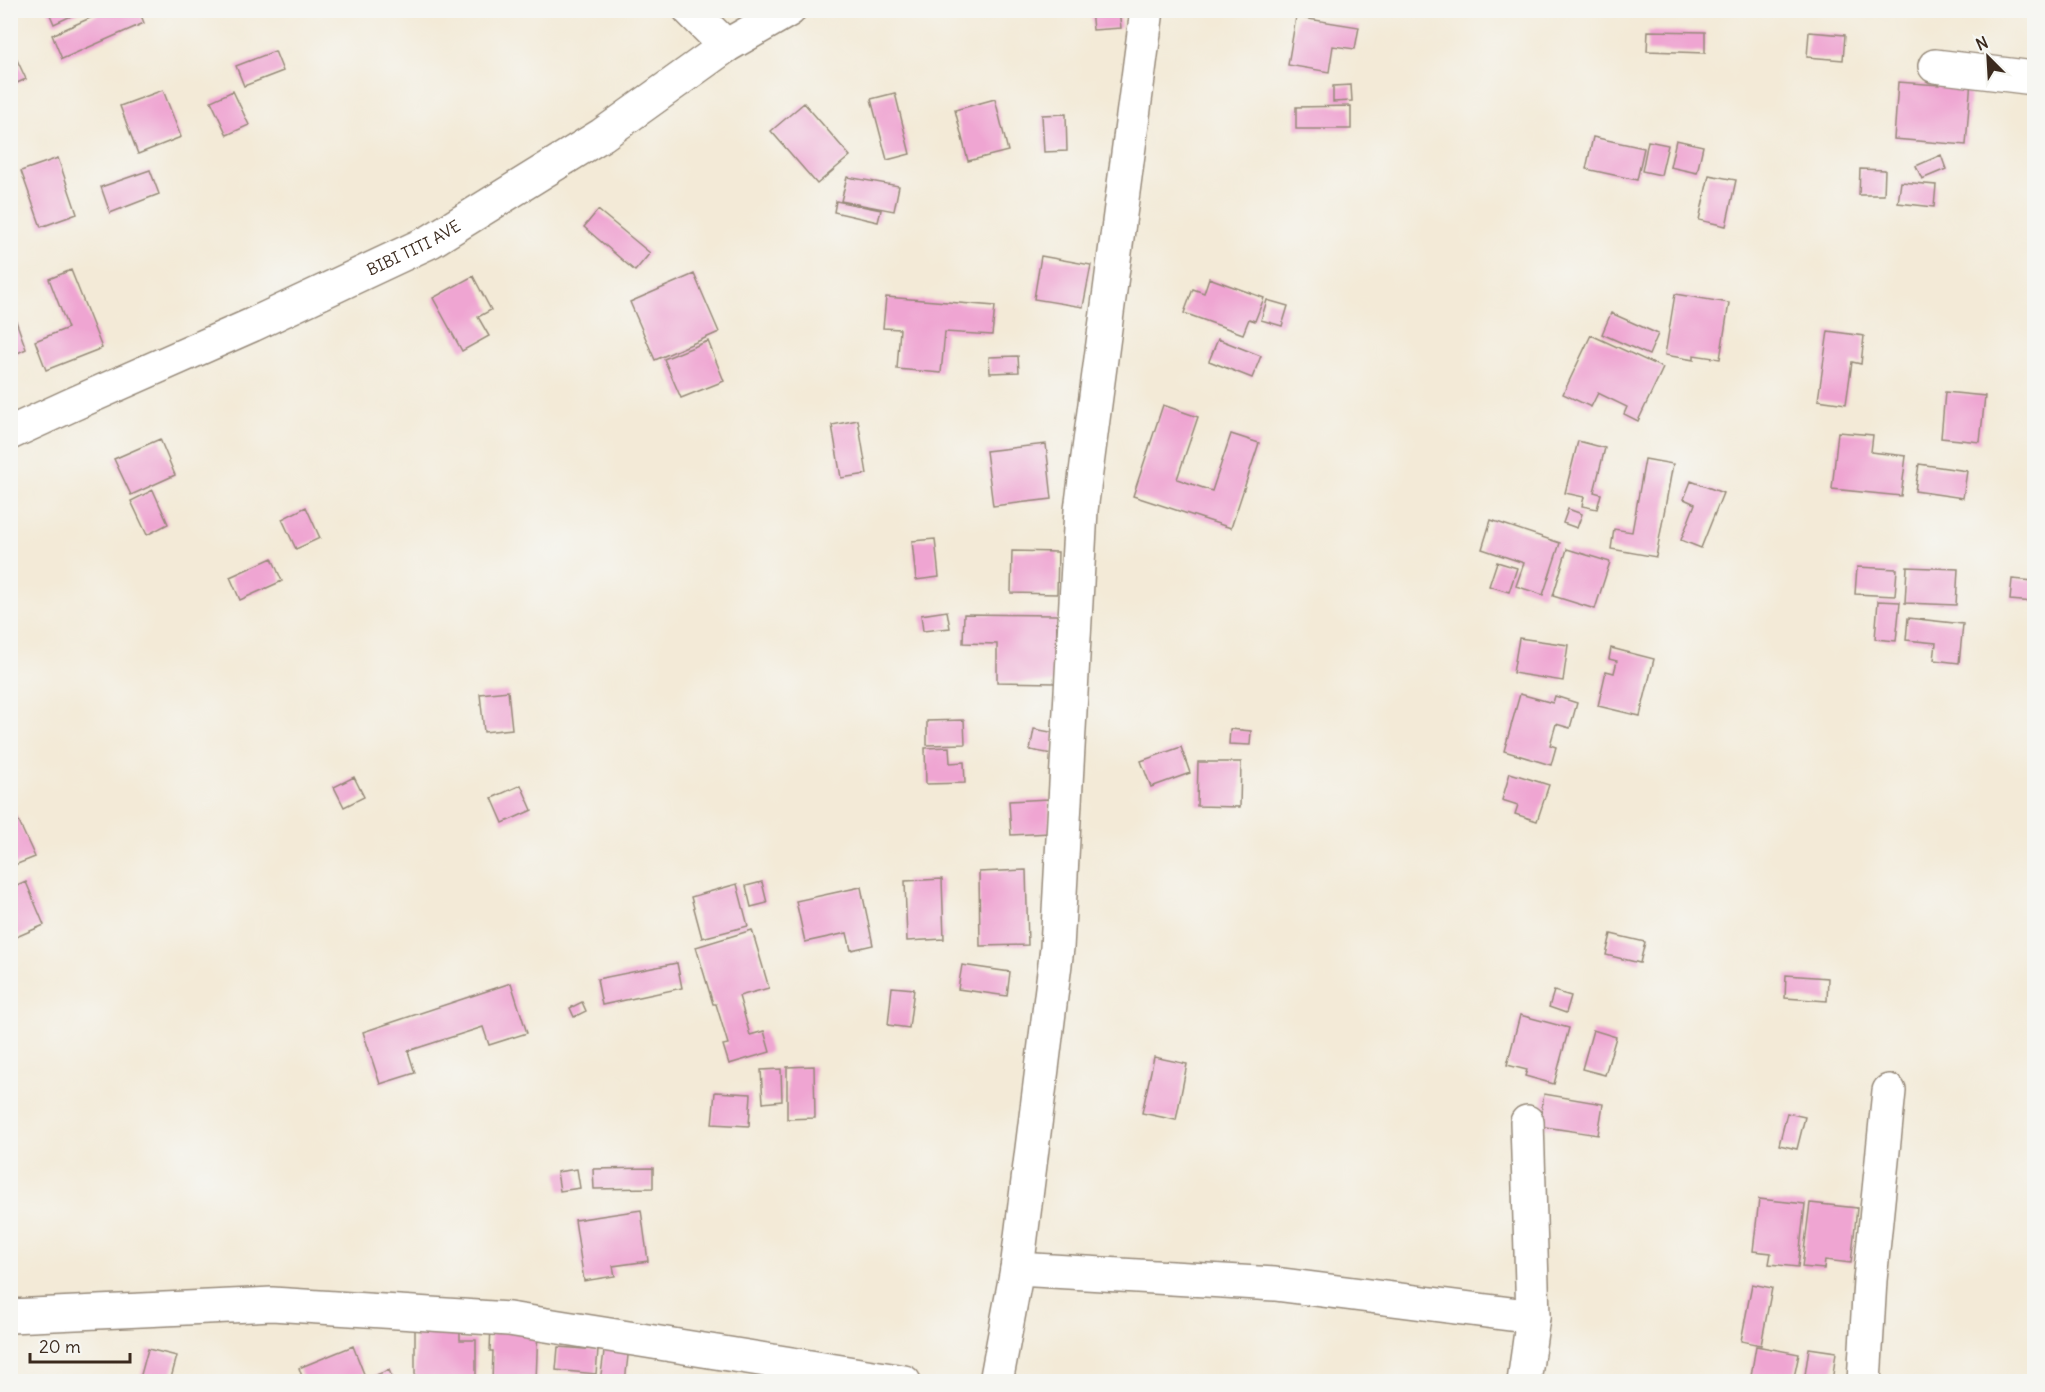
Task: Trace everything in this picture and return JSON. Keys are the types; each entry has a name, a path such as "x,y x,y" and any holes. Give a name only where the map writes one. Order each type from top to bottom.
{"street":[{"path":"690,10 726,46"},
{"name":"BIBI TITI AVE","path":"10,434 431,241 602,135 726,46 789,10"},
{"path":"996,1382 1017,1269 1058,948 1081,510 1148,10"},
{"path":"1935,66 2034,78"},
{"path":"1864,1382 1870,1280 1889,1091"},
{"path":"1524,1382 1533,1317 1527,1122"},
{"path":"1017,1269 1275,1284 1533,1317"},
{"path":"10,1316 272,1304 497,1318 904,1382"}],"building":[{"path":"48,10 84,10 54,24"},
{"path":"108,10 139,10 144,23 62,59 52,35"},
{"path":"1091,10 1119,10 1121,28 1093,30"},
{"path":"1587,10 1610,10 1608,16"},
{"path":"1296,17 1359,27 1355,49 1333,46 1329,72 1288,65"},
{"path":"1648,31 1705,32 1705,53 1647,51"},
{"path":"1809,32 1845,35 1843,60 1807,57"},
{"path":"10,45 26,79 10,86"},
{"path":"275,51 283,71 244,86 236,66"},
{"path":"1940,77 1971,79 1966,145 1894,139 1898,82 1939,85"},
{"path":"1351,85 1352,101 1333,102 1333,86"},
{"path":"163,90 181,137 138,154 120,106"},
{"path":"233,91 249,125 227,135 211,101"},
{"path":"895,93 910,154 887,160 871,99"},
{"path":"995,99 1008,151 968,161 955,110"},
{"path":"804,103 850,156 817,184 771,131"},
{"path":"1351,106 1351,129 1296,129 1296,107"},
{"path":"1066,114 1067,151 1044,152 1042,115"},
{"path":"1593,137 1644,148 1637,180 1586,169"},
{"path":"1676,140 1703,146 1697,173 1670,167"},
{"path":"1648,141 1668,145 1661,175 1642,171"},
{"path":"1941,155 1946,169 1922,179 1916,166"},
{"path":"58,158 77,214 41,227 21,171"},
{"path":"1860,169 1885,170 1884,195 1859,195"},
{"path":"150,170 159,194 110,213 101,187"},
{"path":"1709,175 1736,180 1726,226 1699,220"},
{"path":"847,177 899,186 894,211 841,201"},
{"path":"1901,182 1936,185 1934,207 1898,203"},
{"path":"836,201 881,210 878,222 834,212"},
{"path":"598,210 650,253 635,271 584,227"},
{"path":"1041,256 1091,265 1083,307 1034,299"},
{"path":"71,270 102,348 46,370 35,341 68,328 49,279"},
{"path":"694,274 719,332 655,360 630,302"},
{"path":"473,276 491,310 478,317 489,336 462,351 433,298"},
{"path":"1209,278 1264,298 1255,321 1249,319 1243,334 1184,313 1193,289 1204,293"},
{"path":"1675,294 1729,303 1720,359 1694,355 1694,360 1665,355"},
{"path":"886,297 995,306 992,335 945,332 941,373 897,369 900,329 883,328"},
{"path":"1267,300 1288,306 1282,326 1261,320"},
{"path":"11,307 26,349 13,355 17,363 10,366"},
{"path":"1611,313 1658,334 1649,355 1602,334"},
{"path":"1828,331 1864,336 1861,364 1852,362 1846,404 1818,400"},
{"path":"1591,335 1663,368 1638,421 1624,414 1627,407 1598,393 1591,407 1563,394"},
{"path":"1218,339 1261,356 1252,378 1209,361"},
{"path":"708,341 724,381 681,398 664,359"},
{"path":"1018,356 1019,372 990,373 989,357"},
{"path":"1945,392 1985,396 1980,442 1941,438"},
{"path":"1163,405 1198,417 1177,479 1212,491 1231,434 1259,443 1231,528 1133,496"},
{"path":"858,420 867,474 841,478 832,425"},
{"path":"1838,432 1873,435 1871,452 1906,456 1901,496 1832,489"},
{"path":"160,439 175,475 131,495 114,459"},
{"path":"1578,441 1605,448 1594,492 1601,494 1597,509 1582,506 1584,497 1565,493"},
{"path":"1046,444 1052,499 993,506 986,451"},
{"path":"1645,459 1673,464 1656,557 1611,549 1614,529 1632,532"},
{"path":"1919,464 1967,471 1963,498 1915,491"},
{"path":"1691,481 1723,493 1701,548 1681,540 1695,504 1684,499"},
{"path":"153,490 168,524 147,535 131,501"},
{"path":"306,507 320,538 296,549 282,519"},
{"path":"1568,509 1582,514 1577,528 1563,523"},
{"path":"1491,520 1560,543 1543,595 1516,586 1524,563 1482,549"},
{"path":"935,539 939,577 916,580 912,541"},
{"path":"1567,549 1610,562 1595,609 1553,596"},
{"path":"1012,551 1058,552 1057,594 1011,593"},
{"path":"272,558 282,581 240,600 230,577"},
{"path":"1497,562 1517,568 1509,592 1489,586"},
{"path":"1857,567 1897,569 1895,596 1855,594"},
{"path":"1907,567 1958,569 1956,605 1905,603"},
{"path":"2012,579 2034,581 2034,602 2010,600"},
{"path":"1878,601 1900,602 1896,641 1875,639"},
{"path":"947,611 950,628 923,631 921,615"},
{"path":"964,614 1057,615 1056,683 997,682 997,644 963,643"},
{"path":"1908,618 1963,624 1959,663 1934,660 1936,643 1906,640"},
{"path":"1519,638 1568,645 1563,681 1513,673"},
{"path":"1611,648 1654,659 1640,716 1598,706 1606,671 1614,673 1617,661 1609,659"},
{"path":"508,691 512,729 484,732 480,694"},
{"path":"1520,694 1553,703 1555,696 1577,703 1570,728 1556,724 1550,745 1556,747 1551,765 1504,751"},
{"path":"964,720 965,744 927,745 927,721"},
{"path":"1034,729 1056,733 1052,754 1030,750"},
{"path":"1230,729 1251,731 1250,745 1229,744"},
{"path":"949,747 950,763 964,762 965,783 926,784 925,748"},
{"path":"1181,747 1190,773 1151,787 1141,761"},
{"path":"1198,762 1241,762 1240,807 1197,806"},
{"path":"1510,773 1549,785 1537,821 1515,814 1518,805 1502,800"},
{"path":"354,777 364,797 344,807 334,787"},
{"path":"521,785 532,810 503,823 492,798"},
{"path":"1049,799 1050,833 1011,835 1009,801"},
{"path":"13,809 35,857 10,867 10,810"},
{"path":"1026,870 1028,945 980,946 979,872"},
{"path":"942,879 944,939 907,941 905,881"},
{"path":"26,882 44,925 14,938 10,930 10,889"},
{"path":"762,882 767,903 751,907 746,886"},
{"path":"737,884 748,926 702,938 691,897"},
{"path":"861,887 873,945 851,950 847,933 805,942 796,901"},
{"path":"752,930 769,988 739,996 750,1035 764,1031 770,1052 729,1064 723,1045 728,1044 696,947"},
{"path":"1611,934 1645,942 1640,963 1606,955"},
{"path":"677,963 682,988 602,1005 597,979"},
{"path":"962,965 1010,972 1007,996 958,989"},
{"path":"1786,975 1828,978 1827,1001 1785,998"},
{"path":"511,983 527,1033 489,1045 483,1027 408,1051 415,1073 380,1084 363,1032"},
{"path":"892,987 914,989 909,1028 888,1025"},
{"path":"1554,991 1571,996 1566,1013 1549,1007"},
{"path":"582,1002 586,1011 574,1017 570,1008"},
{"path":"1520,1015 1569,1028 1554,1084 1525,1076 1527,1070 1507,1065"},
{"path":"1593,1030 1616,1037 1605,1075 1582,1069"},
{"path":"1154,1057 1187,1064 1176,1120 1142,1113"},
{"path":"814,1066 815,1118 787,1119 787,1067"},
{"path":"781,1069 782,1101 763,1103 761,1070"},
{"path":"715,1092 751,1094 749,1126 712,1124"},
{"path":"1544,1094 1603,1104 1598,1135 1539,1126"},
{"path":"1787,1113 1805,1117 1797,1149 1779,1145"},
{"path":"653,1168 653,1188 594,1189 593,1169"},
{"path":"577,1169 580,1188 560,1191 557,1172"},
{"path":"1759,1199 1805,1204 1798,1267 1769,1264 1771,1253 1753,1251"},
{"path":"1810,1203 1857,1208 1851,1263 1825,1260 1824,1269 1802,1267"},
{"path":"641,1210 648,1261 613,1266 615,1276 584,1281 575,1220"},
{"path":"1752,1284 1772,1288 1761,1345 1741,1341"},
{"path":"491,1324 538,1326 536,1382 492,1382"},
{"path":"415,1328 460,1328 460,1340 476,1340 476,1379 469,1379 469,1382 415,1382"},
{"path":"605,1344 629,1347 625,1382 600,1382"},
{"path":"353,1346 366,1379 389,1370 394,1382 304,1382 299,1368"},
{"path":"1756,1346 1799,1354 1793,1382 1750,1382"},
{"path":"558,1347 598,1350 596,1374 556,1370"},
{"path":"1809,1348 1836,1352 1832,1382 1804,1382"},
{"path":"148,1349 177,1356 170,1382 139,1382"}]}
